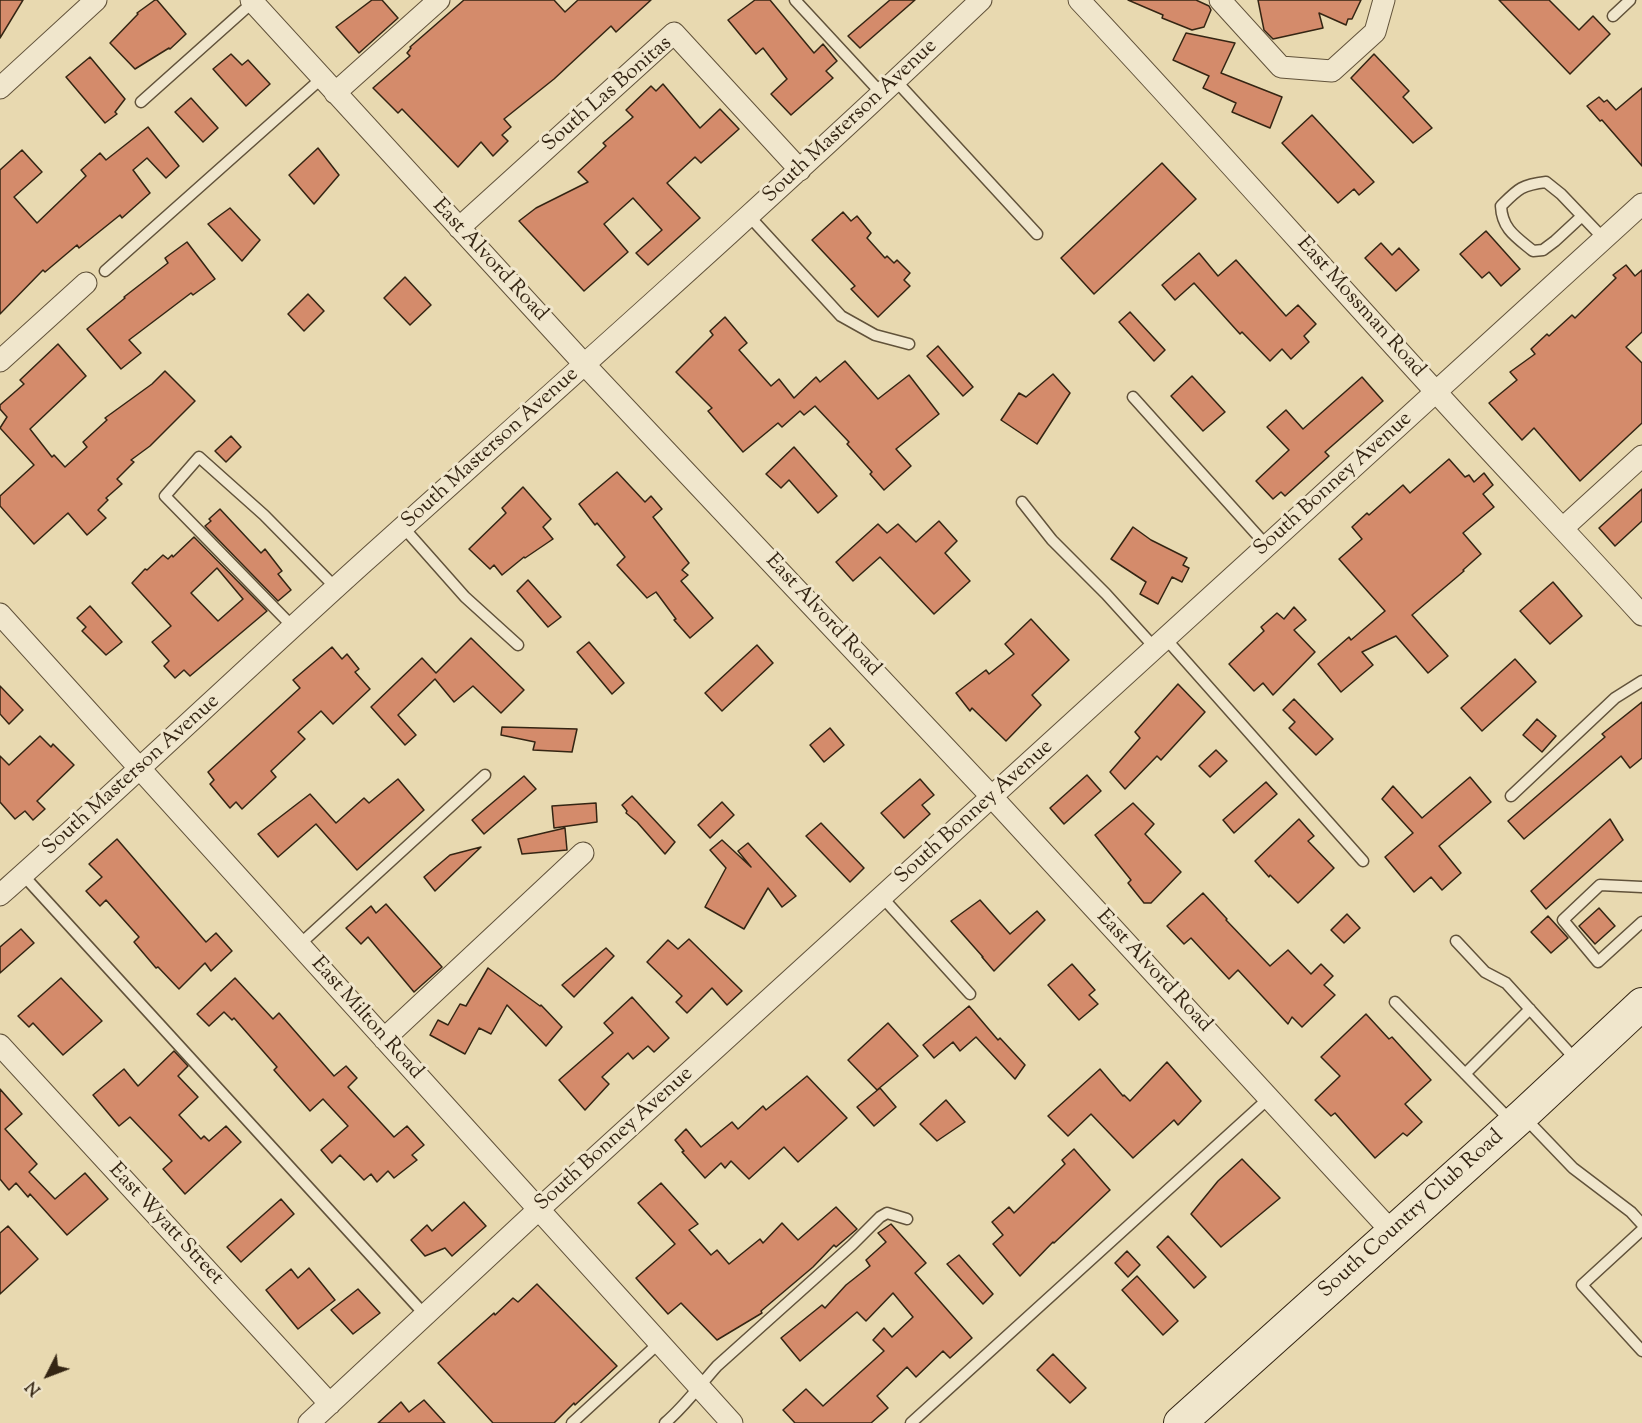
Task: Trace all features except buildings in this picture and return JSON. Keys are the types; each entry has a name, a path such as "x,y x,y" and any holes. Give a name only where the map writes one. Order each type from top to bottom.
{"street":[{"path":"0,88 96,0"},
{"path":"328,86 439,0"},
{"name":"South Masterson Avenue","path":"0,895 403,527 800,170 981,0"},
{"name":"East Mossman Road","path":"1079,0 1176,102 1436,392 1642,615"},
{"path":"1220,0 1281,67 1332,71 1376,32 1384,0"},
{"name":"East Alvord Road","path":"252,1 585,365 992,797 1392,1232"},
{"name":"South Las Bonitas","path":"459,228 674,33 800,170"},
{"name":"South Bonney Avenue","path":"309,1423 538,1210 1642,204"},
{"path":"0,361 86,283"},
{"path":"1563,528 1642,456"},
{"name":"East Milton Road","path":"0,615 732,1423"},
{"path":"384,1039 583,853"},
{"name":"South Country Club Road","path":"1180,1423 1518,1119 1642,1004"},
{"name":"East Wyatt Street","path":"0,1045 330,1404"}],"lane":[{"path":"795,0 889,88 1037,234"},
{"path":"1613,16 1630,0"},
{"path":"141,102 252,1"},
{"path":"105,272 328,86"},
{"path":"1582,216 1543,250 1533,251 1513,235 1502,219 1501,206 1519,188 1546,182 1561,194 1604,239"},
{"path":"749,216 841,316 875,335 909,344"},
{"path":"1133,397 1267,546"},
{"path":"293,627 165,496 199,457 264,515 336,588"},
{"path":"1022,502 1052,540 1106,594 1160,643 1363,861"},
{"path":"403,527 465,597 518,645"},
{"path":"1511,796 1615,698 1642,681"},
{"path":"299,945 485,775"},
{"path":"23,875 426,1316"},
{"path":"1642,887 1600,885 1563,920 1598,962 1642,922"},
{"path":"882,897 970,994"},
{"path":"1456,941 1485,972 1506,983 1579,1063"},
{"path":"1395,1002 1483,1093 1518,1119 1573,1168 1631,1212 1642,1224"},
{"path":"1465,1074 1530,1009"},
{"path":"911,1423 1269,1098"},
{"path":"665,1423 680,1410 717,1366 880,1217 887,1213 907,1219"},
{"path":"1642,1230 1582,1285 1642,1351"},
{"path":"572,1423 659,1343"}]}
